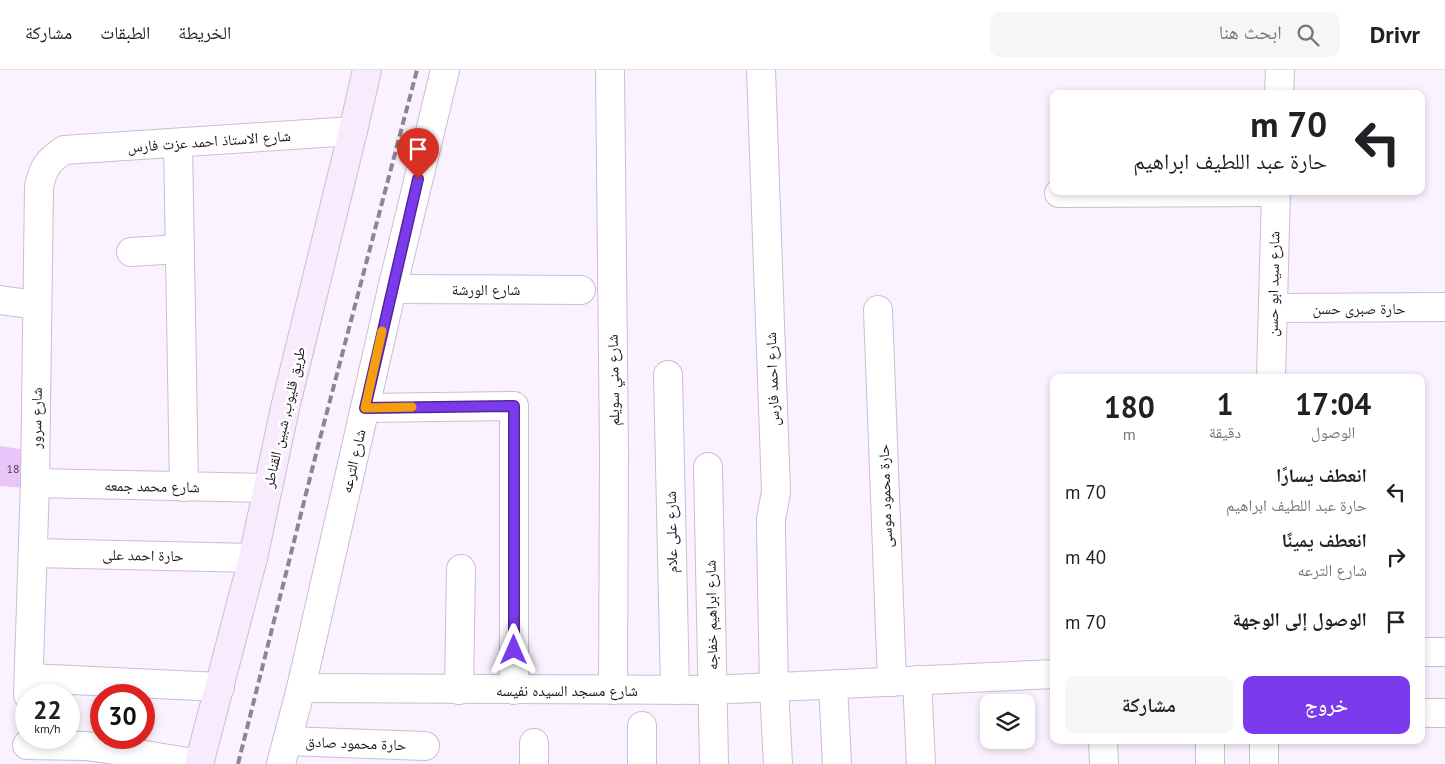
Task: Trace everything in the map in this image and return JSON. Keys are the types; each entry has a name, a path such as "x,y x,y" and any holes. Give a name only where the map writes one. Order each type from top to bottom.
{"main road":[{"name":"طريق قليوب, شبين القناطر","path":"199,764 253,558 285,408 353,131 366,70"}],"street":[{"name":"شارع الترعه","path":"284,752 301,688 444,70"},
{"name":"شارع مني سويلم","path":"610,70 614,454 613,690"},
{"name":"شارع احمد فارس","path":"761,70 776,492 771,519 771,532 774,688 778,764"},
{"path":"1279,90 1280,70"},
{"name":"شارع الاستاذ احمد عزت فارس","path":"64,150 353,131"},
{"path":"178,143 184,487"},
{"name":"شارع سرور","path":"28,684 35,483 39,187 42,171 51,159 64,150"},
{"name":"شارع سيد ابو حسن","path":"1271,374 1276,195"},
{"path":"131,252 180,249"},
{"name":"شارع الورشة","path":"392,289 581,290"},
{"path":"0,300 37,305"},
{"name":"حارة صبرى حسن","path":"1273,308 1445,307"},
{"name":"حارة محمود موسى","path":"878,310 904,681 921,764"},
{"name":"شارع على علام","path":"668,375 675,690"},
{"path":"365,408 514,406 514,690"},
{"name":"شارع ابراهيم خفاجه","path":"708,467 714,764"},
{"name":"شارع محمد جمعه","path":"35,483 268,488"},
{"name":"حارة احمد على","path":"33,553 253,558"},
{"path":"459,690 461,569"},
{"path":"1425,652 1445,652"},
{"name":"شارع مسجد السيده نفيسه","path":"301,688 712,690 1050,674"},
{"path":"833,685 837,764"},
{"path":"80,686 220,687"},
{"path":"1425,713 1445,712"},
{"path":"642,726 642,764"},
{"path":"1102,744 1104,764"},
{"path":"1210,744 1210,764"},
{"path":"1264,744 1264,764"},
{"path":"80,746 199,764"},
{"name":"حارة محمود صادق","path":"284,752 425,746"}],"building":[{"path":"0,446 27,450 26,488 0,486"}],"railway":[{"path":"238,764 318,446 417,70"}],"slow traffic":[{"path":"382,331 365,408 412,407"}],"route":[{"path":"418,179 365,408 514,406 514,650"}]}
